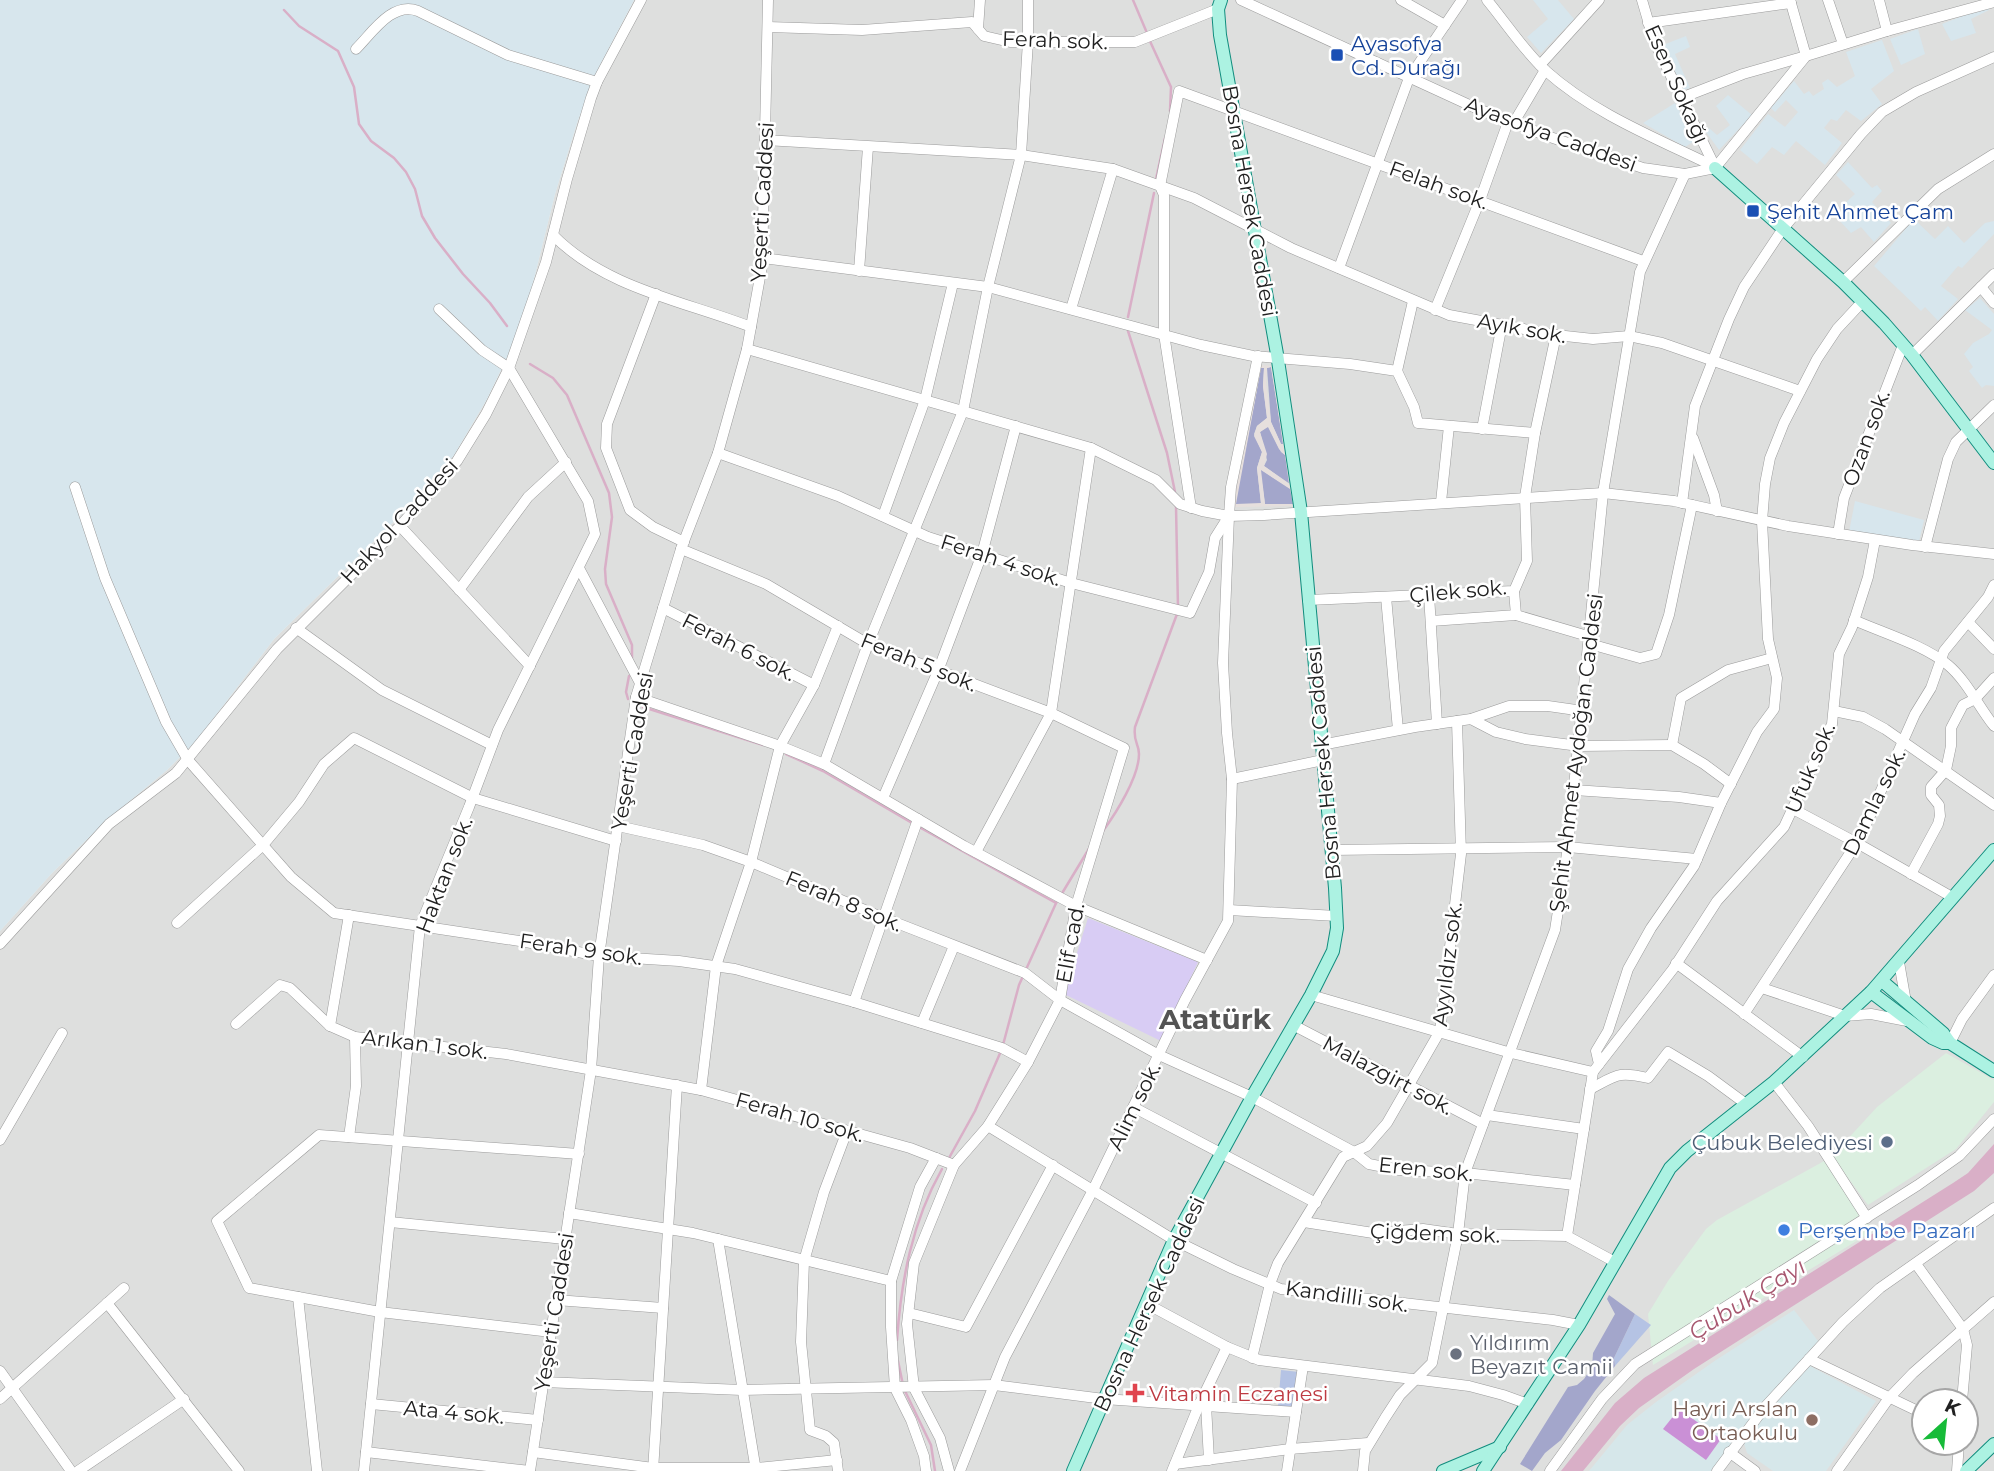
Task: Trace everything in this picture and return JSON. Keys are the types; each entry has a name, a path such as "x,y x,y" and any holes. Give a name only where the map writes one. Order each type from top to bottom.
{"main road":[{"name":"Bosna Hersek Caddesi","path":"1073,1471 1174,1241 1311,995 1336,941 1337,916 1301,512 1278,359 1220,35 1219,4"},
{"path":"1715,168 1863,301 1907,350 1994,463"},
{"path":"1483,1471 1580,1325 1670,1168 1687,1151 1803,1058 1871,992 1994,850"},
{"path":"1882,981 1947,1037 1950,1043"},
{"path":"1871,992 1938,1041 1950,1043 1994,1071"},
{"path":"1966,1471 1994,1444"},
{"path":"1443,1471 1500,1447"}],"street":[{"name":"Hakyol Caddesi","path":"0,944 109,824 176,773 250,680 296,628 400,526 457,461 486,414 509,368 530,310 597,82 641,0"},
{"name":"Yeşerti Caddesi","path":"530,1471 591,1070 599,956 636,698 682,545 718,453 751,327 762,258 768,0"},
{"path":"978,29 980,0"},
{"path":"824,764 868,644 963,411 988,287 1021,155 1028,0"},
{"name":"Ayasofya Caddesi","path":"1241,0 1511,123 1620,162 1685,174 1715,168"},
{"path":"1401,0 1445,24"},
{"path":"1339,268 1409,78 1462,0"},
{"path":"1488,0 1543,68 1596,106 1715,168 1806,56"},
{"path":"1435,310 1511,123 1543,68 1599,0"},
{"name":"Esen Sokağı","path":"1642,0 1648,23 1715,168"},
{"path":"1828,0 1843,44"},
{"path":"1879,0 1887,31"},
{"path":"1648,23 1790,2 1806,56"},
{"path":"1681,98 1743,74 1994,2"},
{"name":"Ferah sok.","path":"768,27 862,30 972,22 984,36 1010,42 1135,42 1219,4"},
{"path":"356,49 394,12 413,9 508,55 597,82"},
{"path":"1431,621 1516,615 1640,658 1656,654 1669,615 1687,504 1695,406 1728,318 1744,287 1782,230 1882,112 1916,92 1994,57"},
{"name":"Felah sok.","path":"1160,186 1180,91 1643,261"},
{"name":"Ayık sok.","path":"765,140 1021,155 1113,169 1194,198 1291,248 1449,315 1556,335 1593,339 1629,336 1662,343 1800,391"},
{"path":"859,271 868,147"},
{"path":"1843,282 1938,189 1994,154"},
{"path":"1070,309 1113,169"},
{"name":"Şehit Ahmet Aydoğan Caddesi","path":"1363,1471 1363,1459 1368,1443 1393,1405 1432,1363 1458,1234 1465,1173 1552,941 1559,914 1583,711 1603,493 1629,336 1643,261 1685,174"},
{"path":"1160,186 1164,195 1164,334 1191,508"},
{"path":"553,234 574,255 594,268 656,294 751,327"},
{"path":"762,258 988,287 1201,345 1278,359 1350,364 1397,371"},
{"path":"1907,350 1994,274"},
{"path":"883,516 925,400 953,283"},
{"path":"1981,287 1994,303"},
{"name":"Ferah 5 sok.","path":"656,294 607,424 606,448 630,510 682,545 766,584 868,644 1051,713 1124,748"},
{"path":"1413,301 1397,371 1414,407 1418,423 1535,433"},
{"path":"1311,995 1511,1053 1596,1068 1596,1051 1608,1031 1628,968 1651,928 1698,859 1721,803 1757,733 1774,709 1777,678 1768,639 1762,520 1770,458 1800,391 1837,329 1863,301"},
{"path":"439,309 482,349 509,368"},
{"path":"1482,429 1502,324"},
{"name":"Çilek sok.","path":"1308,600 1514,591 1527,561 1525,497 1535,433 1556,335"},
{"path":"747,349 1091,448 1156,480 1180,504 1229,516 1603,493 1687,504 1875,540 1994,554"},
{"name":"Ozan sok.","path":"1838,534 1844,498 1907,350"},
{"name":"Alim sok.","path":"960,1471 1005,1357 1093,1190 1228,920 1233,779 1223,663 1229,516 1231,487 1258,356"},
{"name":"Haktan sok.","path":"364,1471 420,926 492,745 595,534 588,501 509,368"},
{"path":"1925,547 1948,459 1956,442 1994,405"},
{"path":"883,798 938,671 982,554 1016,426"},
{"path":"1441,502 1448,426"},
{"path":"1692,434 1717,511"},
{"path":"976,852 1051,713 1091,448"},
{"name":"Ferah 4 sok.","path":"718,453 838,496 914,531 1071,583 1190,614 1209,572 1215,538 1229,516"},
{"path":"458,590 528,497 566,462"},
{"name":"Ferah 9 sok.","path":"75,487 105,578 166,722 188,760 291,877 334,914 599,956 716,966 922,1023 1002,1048 1028,1062"},
{"path":"400,526 530,666"},
{"name":"Ufuk sok.","path":"1567,1236 1590,1089 1596,1068 1676,963 1717,901 1784,827 1832,724 1839,654 1868,577 1875,540"},
{"path":"579,568 640,683"},
{"name":"Damla sok.","path":"1744,1014 1857,843 1915,714 1931,688 1944,651 1994,585"},
{"path":"1514,591 1516,615"},
{"path":"1429,594 1437,724"},
{"path":"1386,597 1398,730"},
{"name":"Ferah 6 sok.","path":"663,608 814,685"},
{"path":"1854,620 1949,666 1994,726"},
{"path":"1968,622 1994,649"},
{"path":"701,1090 716,966 751,862 780,746 814,685 838,626"},
{"path":"296,628 382,690 492,745"},
{"path":"1672,745 1681,698 1728,670 1772,658"},
{"path":"1911,874 1938,824 1938,805 1931,794 1931,787 1945,769 1954,720 1963,705 1975,699 1994,678"},
{"path":"636,698 780,746 824,764 1076,906 1207,960"},
{"path":"1321,745 1471,719 1509,706 1548,706 1583,711"},
{"path":"1833,711 1863,717 1945,769 1994,805"},
{"path":"1471,719 1496,732 1579,746 1672,745 1731,784"},
{"name":"Ayyıldız sok.","path":"1252,1358 1270,1284 1278,1263 1343,1157 1367,1146 1387,1124 1440,1031 1461,848 1457,721"},
{"path":"177,923 263,845 299,803 324,764 354,738 472,798 616,841"},
{"name":"Elif cad.","path":"988,1126 1028,1062 1060,1000 1076,906 1124,748"},
{"path":"1233,779 1323,760"},
{"path":"1574,790 1679,797 1721,803"},
{"path":"1793,809 1952,897"},
{"path":"853,1002 918,819"},
{"name":"Ferah 8 sok.","path":"618,826 703,845 751,862 1025,974 1060,1000 1159,1055"},
{"path":"1331,850 1568,847 1698,859"},
{"path":"1228,911 1337,916"},
{"path":"330,1026 349,915"},
{"path":"922,1023 954,946"},
{"path":"1899,962 1906,1002"},
{"path":"1676,963 1803,1058"},
{"path":"1950,1043 1962,1019 1994,975"},
{"name":"Arıkan 1 sok.","path":"236,1024 280,985 285,985 330,1026 355,1037 506,1054 591,1070"},
{"path":"1762,988 1845,1016 1878,1015 1910,1022"},
{"name":"Malazgirt sok.","path":"1293,1026 1409,1086 1485,1120 1584,1129"},
{"path":"0,1140 62,1033"},
{"path":"349,1137 356,1086 355,1037"},
{"path":"1590,1089 1618,1074 1628,1073 1648,1078 1668,1052 1708,1076 1745,1104"},
{"name":"Eren sok.","path":"1159,1055 1252,1097 1354,1152 1369,1164 1399,1170 1465,1173 1575,1185"},
{"name":"Ferah 10 sok.","path":"591,1070 701,1090 847,1131 954,1165"},
{"path":"1774,1082 1808,1126 1867,1218"},
{"path":"653,1470 677,1085"},
{"path":"1133,1107 1316,1203"},
{"path":"1550,1471 1602,1399 1635,1364 1946,1166 1972,1144 1994,1119"},
{"path":"949,1471 940,1438 914,1388 907,1324 914,1263 954,1165 988,1126"},
{"name":"Kandilli sok.","path":"988,1126 1174,1241 1281,1289 1580,1325"},
{"path":"533,1452 653,1470 837,1466 834,1443 810,1430 801,1342 805,1260 824,1192 847,1131"},
{"path":"551,1332 380,1312 249,1288 217,1221 319,1135 579,1154"},
{"path":"926,1471 924,1456 911,1420 895,1388 891,1281 920,1187 936,1158"},
{"path":"909,1313 966,1327 1053,1165"},
{"path":"1717,1471 1765,1407 1874,1294 1994,1208"},
{"path":"569,1213 718,1239 891,1281"},
{"path":"390,1222 565,1239"},
{"name":"Çiğdem sok.","path":"1304,1222 1373,1233 1423,1229 1458,1234 1567,1236"},
{"path":"1567,1236 1615,1262"},
{"path":"718,1239 756,1469"},
{"path":"1916,1265 1963,1329 1967,1345 1963,1387"},
{"path":"0,1399 124,1288"},
{"path":"298,1297 317,1471"},
{"path":"556,1300 663,1308"},
{"path":"1837,1471 1889,1398 1913,1373 1994,1302"},
{"path":"107,1303 239,1471"},
{"path":"1147,1304 1252,1358 1469,1386 1528,1404"},
{"path":"1173,1468 1227,1347"},
{"path":"1809,1359 1910,1408"},
{"path":"1287,1471 1303,1366"},
{"path":"0,1371 71,1471"},
{"path":"543,1382 742,1390 994,1385 1104,1399 1296,1412"},
{"path":"78,1471 184,1399"},
{"name":"Ata 4 sok.","path":"371,1404 538,1420"},
{"path":"1202,1405 1209,1460"},
{"path":"1173,1468 1209,1460 1290,1449 1368,1443"},
{"path":"366,1452 530,1471"},
{"path":"1729,1452 1755,1471"}],"shaded area":[{"path":"0,0 634,0 600,65 578,120 555,194 531,291 511,349 487,399 454,455 429,487 274,639 196,741 52,873 0,931"},
{"path":"634,0 1994,0 1994,1471 0,1471 0,931 52,873 196,741 274,639 429,487 454,455 487,399 511,349 531,291 555,194 578,120 600,65"},
{"path":"1533,0 1558,0 1574,19 1541,53 1527,37 1548,19"},
{"path":"1988,6 1989,10 1971,19 1976,33 1951,41 1942,24"},
{"path":"1918,29 1925,54 1901,65 1890,39"},
{"path":"1686,36 1690,47 1675,54 1690,88 1683,90 1663,45"},
{"path":"1882,40 1894,71 1871,89 1882,104 1861,121 1846,110 1837,121 1831,119 1824,128 1842,143 1825,165 1796,141 1784,155 1772,147 1757,164 1740,150 1768,114 1785,127 1798,112 1786,100 1775,112 1771,108 1794,81 1804,94 1809,91 1813,96 1824,89 1822,83 1828,79 1837,87 1855,76 1846,52"},
{"path":"1728,95 1752,115 1719,150 1706,132 1709,128 1717,135 1730,125 1716,106"},
{"path":"1675,103 1696,140 1685,147 1643,123"},
{"path":"1848,162 1872,188 1877,185 1882,191 1872,202 1891,223 1874,242 1861,227 1851,233 1836,217 1845,211 1842,206 1855,194 1836,175"},
{"path":"1914,219 1935,239 1948,226 1964,243 1985,223 1994,221 1994,234 1962,268 1958,266 1941,286 1958,299 1938,321 1925,307 1921,311 1874,266"},
{"path":"1980,298 1994,314 1994,386 1986,385 1982,388 1969,371 1973,367 1964,354 1973,343 1992,330 1965,310"},
{"path":"1260,365 1273,366 1295,506 1235,507 1232,503","holes":["1271,367 1283,444 1271,422 1266,383 1267,368","1261,368 1264,368 1267,418 1257,426 1254,436 1262,452 1257,468 1261,503 1236,504","1268,427 1285,455 1289,484 1264,466 1267,454 1260,432","1261,470 1290,489 1293,504 1265,504"]},
{"path":"1271,367 1283,444 1271,422 1267,368"},
{"path":"1261,368 1264,368 1267,418 1257,426 1254,434 1262,452 1257,468 1261,504 1235,504"},
{"path":"1268,426 1285,455 1290,484 1264,466 1267,460 1260,432"},
{"path":"1260,469 1291,489 1293,504 1265,504"},
{"path":"1855,501 1924,520 1919,542 1849,532"},
{"path":"1088,918 1198,962 1161,1041 1064,994"},
{"path":"1946,1053 1994,1080 1994,1102 1956,1149 1868,1205 1832,1156 1877,1107"},
{"path":"1994,1144 1994,1173 1974,1191 1694,1369 1639,1408 1620,1426 1583,1471 1561,1471 1615,1403 1644,1378 1968,1173"},
{"path":"1826,1160 1873,1231 1653,1365 1648,1314 1706,1229 1717,1220"},
{"path":"1609,1295 1635,1314 1614,1358 1615,1366 1561,1440 1545,1453 1532,1471 1520,1464 1568,1387 1577,1385 1592,1367 1593,1353 1615,1314 1607,1299"},
{"path":"1794,1310 1818,1341 1757,1410 1711,1471 1589,1471 1627,1425 1656,1402"},
{"path":"1635,1314 1651,1325 1615,1366 1614,1358"},
{"name":"Hayri Arslan Ortaokulu","path":"1810,1366 1876,1401 1826,1471 1773,1471 1747,1453 1744,1443 1777,1400"},
{"path":"1281,1370 1299,1372 1293,1407 1278,1406"},
{"path":"1679,1409 1721,1439 1706,1460 1663,1429"}],"waterway":[{"path":"1133,0 1147,33"},
{"path":"284,10 299,26 338,51 354,87 359,124 371,141 394,158 406,172 415,189 422,216 435,238 507,326"},
{"path":"1149,39 1171,87 1170,111"},
{"path":"1156,179 1165,138"},
{"path":"1128,317 1154,193"},
{"path":"1128,331 1167,453 1175,492"},
{"path":"530,364 553,378 567,395 609,493 612,517 605,569 606,584 632,645 632,658"},
{"path":"1176,506 1178,608"},
{"path":"1103,831 1120,805 1135,773 1139,754 1135,727 1177,614"},
{"path":"628,699 626,692 629,676"},
{"path":"643,707 763,745"},
{"path":"786,754 823,771 912,823"},
{"path":"919,827 1056,903"},
{"path":"1061,895 1090,847"},
{"path":"1003,1045 1019,985 1057,901"},
{"path":"949,1158 975,1111 1001,1051"},
{"path":"897,1340 910,1252 923,1210 942,1169"},
{"path":"898,1361 903,1385"},
{"path":"905,1391 931,1445 935,1471"}],"place":[{"name":"Ayasofya Cd. Durağı","path":"1337,55"},
{"name":"Şehit Ahmet Çam","path":"1753,211"},
{"name":"Çubuk Belediyesi","path":"1887,1142"},
{"name":"Perşembe Pazarı","path":"1784,1230"},
{"name":"Yıldırım Beyazıt Camii","path":"1456,1354"},
{"name":"Vitamin Eczanesi","path":"1135,1393"},
{"name":"Hayri Arslan Ortaokulu","path":"1812,1420"}],"district":[{"name":"Atatürk","path":"1215,1019"}],"water label":[{"name":"Çubuk Çayı","path":"1747,1299"}]}
